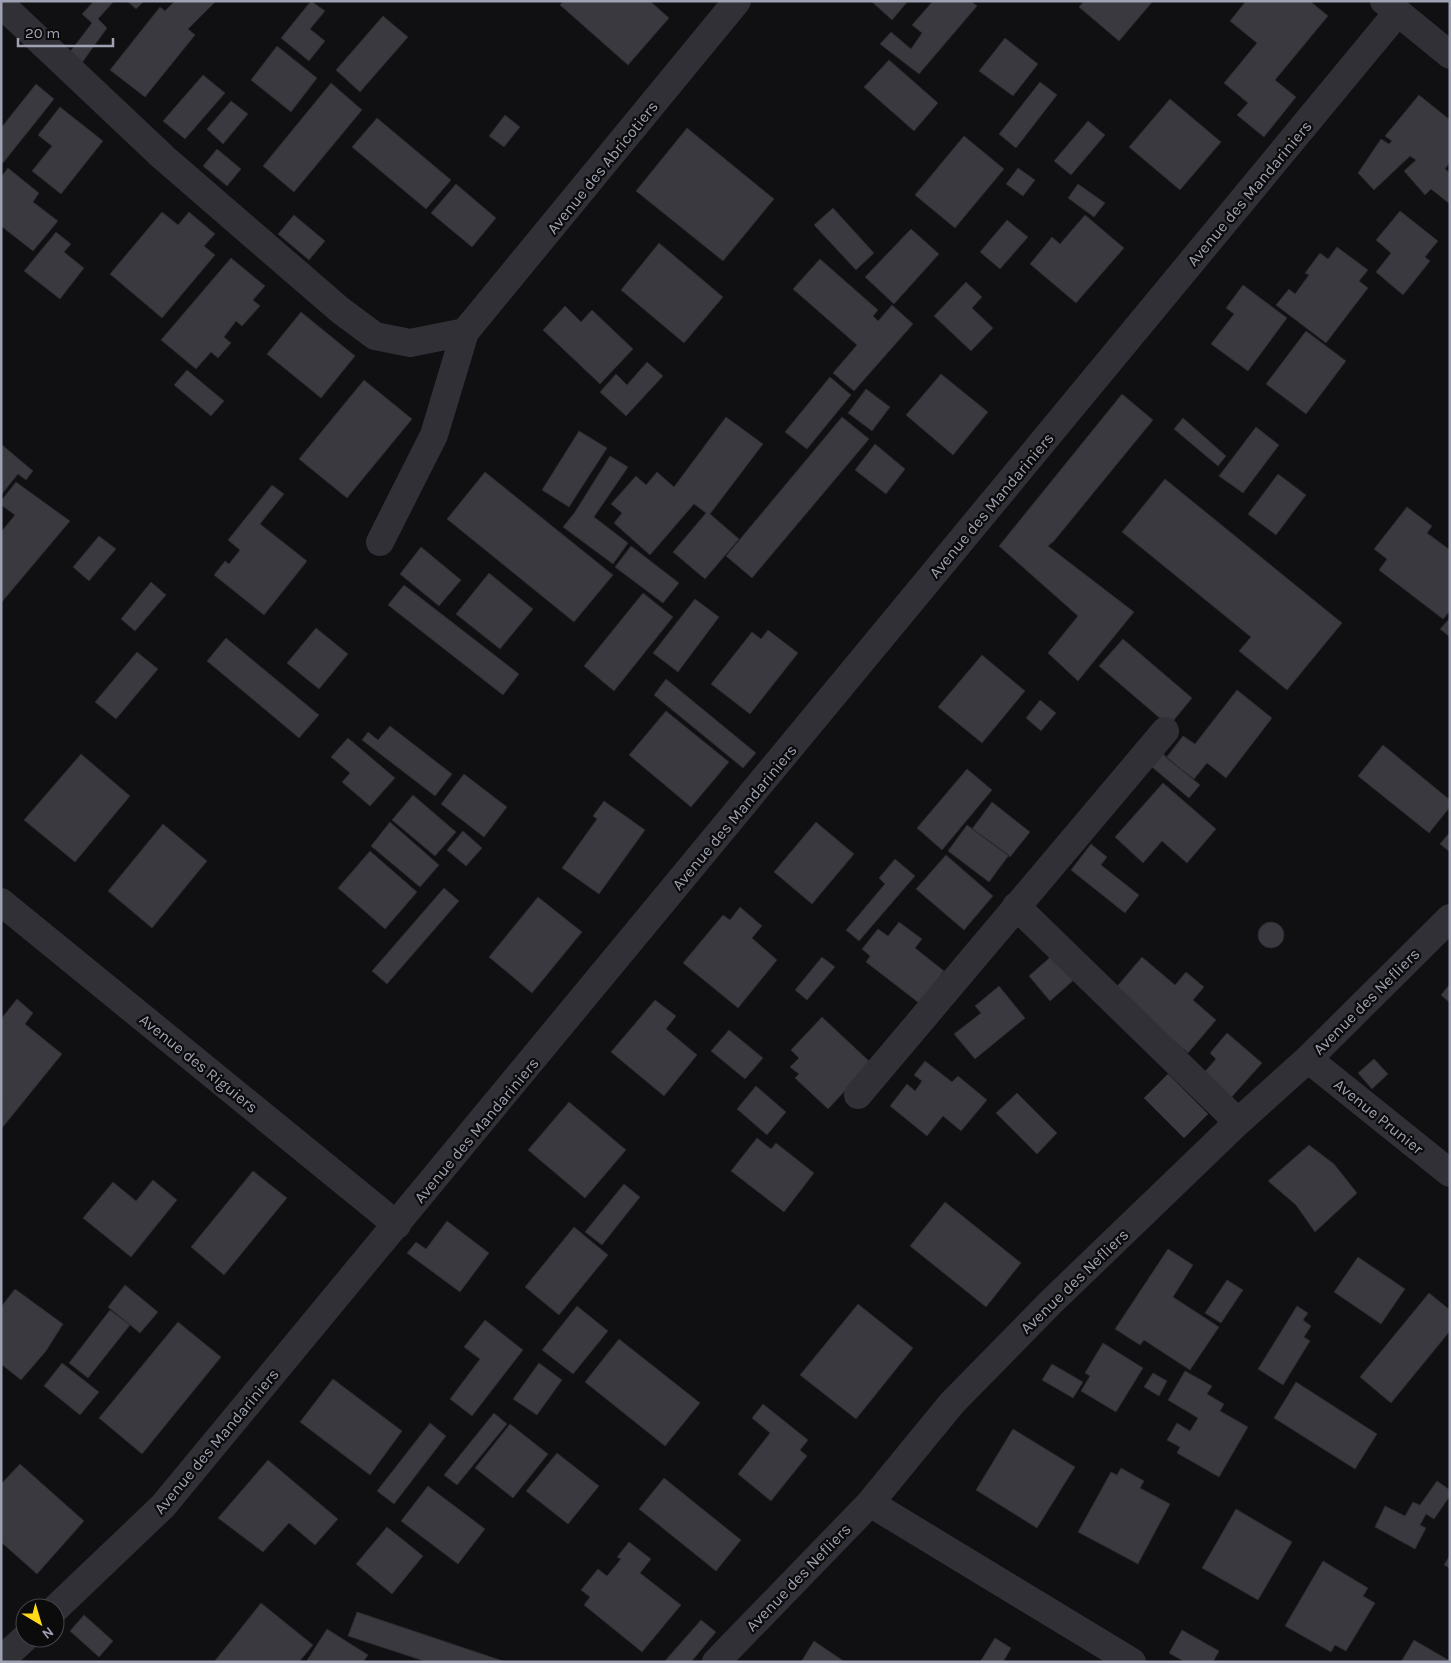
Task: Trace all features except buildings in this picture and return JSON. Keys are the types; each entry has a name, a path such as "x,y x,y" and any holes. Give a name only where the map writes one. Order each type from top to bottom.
{"street":[{"name":"Avenue des Abricotiers","path":"466,332 737,1"},
{"path":"1,4 163,157 340,310 375,336 410,343 466,332 434,435 380,542"},
{"path":"1391,7 1450,55"},
{"name":"Avenue des Mandariniers","path":"65,1599 163,1506 397,1224 1391,7"},
{"path":"858,1095 1165,731"},
{"name":"Avenue des Riguiers","path":"1,902 397,1224"},
{"path":"1016,906 1238,1122"},
{"name":"Avenue des Nefliers","path":"716,1662 870,1503 952,1403 1050,1303 1238,1122 1308,1059 1450,918"},
{"name":"Avenue Prunier","path":"1308,1059 1450,1173"},
{"path":"870,1503 1132,1662"},
{"path":"1,1660 15,1647"}]}
